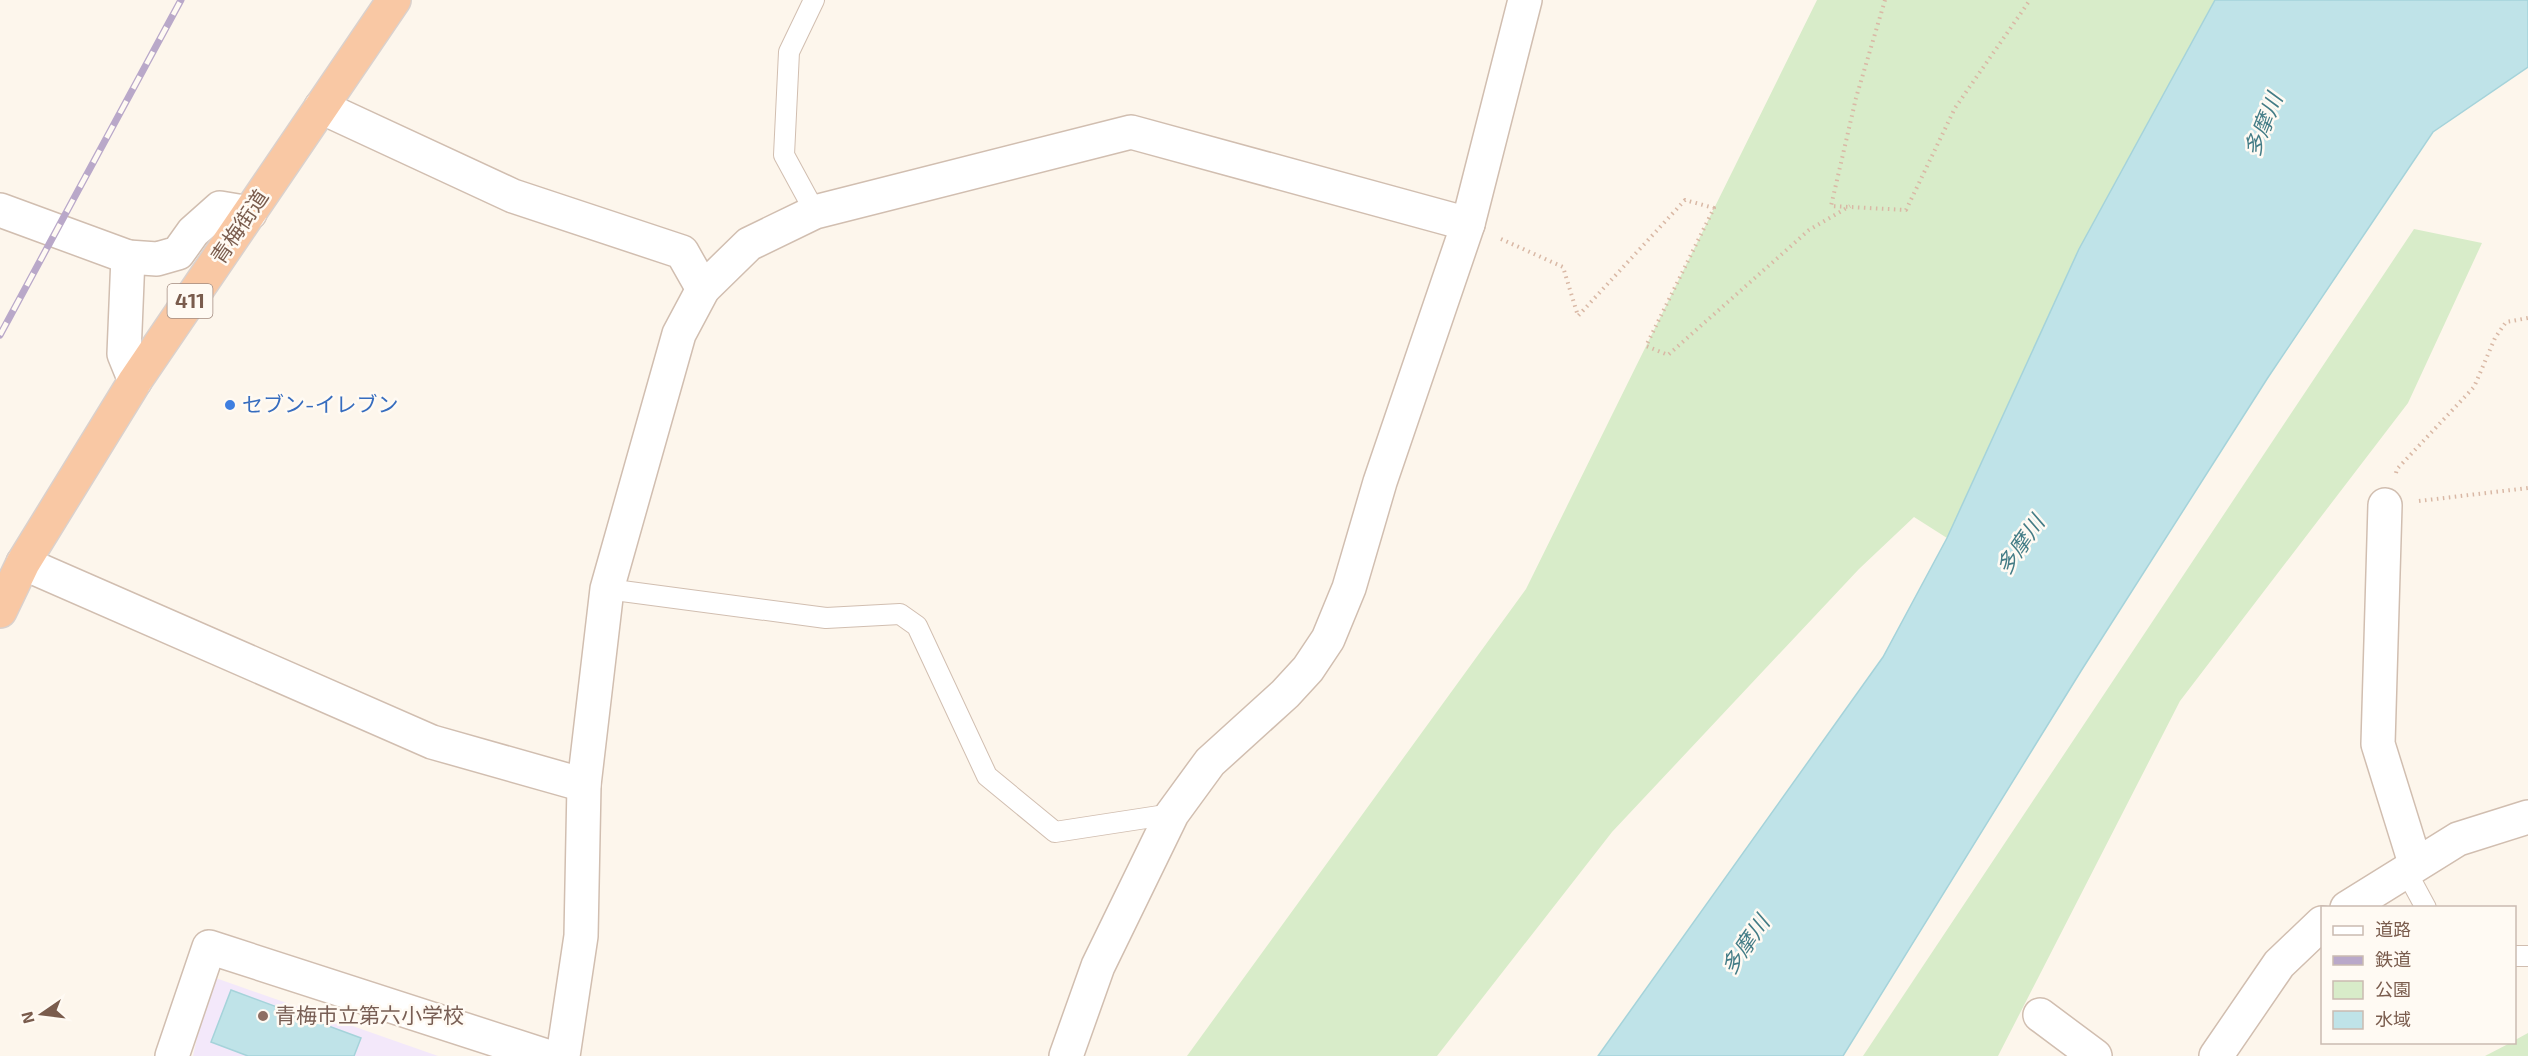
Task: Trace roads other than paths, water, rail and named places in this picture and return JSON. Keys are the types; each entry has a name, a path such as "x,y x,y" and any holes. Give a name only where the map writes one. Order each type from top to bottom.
{"highway":[{"name":"青梅街道","path":"0,611 23,563 135,381 394,0"}],"street":[{"path":"1066,1056 1098,966 1172,813 1210,762 1285,694 1308,669 1328,639 1349,588 1380,482 1468,224 1525,0"},
{"path":"321,107 513,196 682,252 703,289"},
{"path":"563,1056 580,936 584,785 607,589 679,334 703,289 749,244 815,212 1131,132 1468,224"},
{"path":"0,210 128,257 158,259 178,253 193,232 220,208 250,213"},
{"path":"128,257 124,354 135,381"},
{"path":"2385,505 2378,744 2411,867"},
{"path":"23,563 432,742 584,785"},
{"path":"2350,906 2458,839 2528,817"},
{"path":"2216,1056 2279,964 2321,924"},
{"path":"171,1056 209,947 546,1056"},
{"path":"2040,1015 2095,1056"}],"lane":[{"path":"814,0 789,52 783,155 815,212"},
{"path":"607,589 826,618 900,614 917,626 987,777 1055,832 1172,813"},
{"path":"2411,867 2425,906"}],"water":[{"name":"多摩川","path":"2215,0 2528,0 2528,67 2433,132 2267,379 2081,671 1843,1056 1598,1056 1883,657 1947,538 2079,249"},
{"name":"青梅市立第六小学校","path":"231,990 361,1038 354,1056 248,1056 211,1042"}],"railway":[{"path":"0,335 181,0"}],"place":[{"name":"セブン-イレブン","path":"230,405"},
{"name":"青梅市立第六小学校","path":"263,1016"}]}
